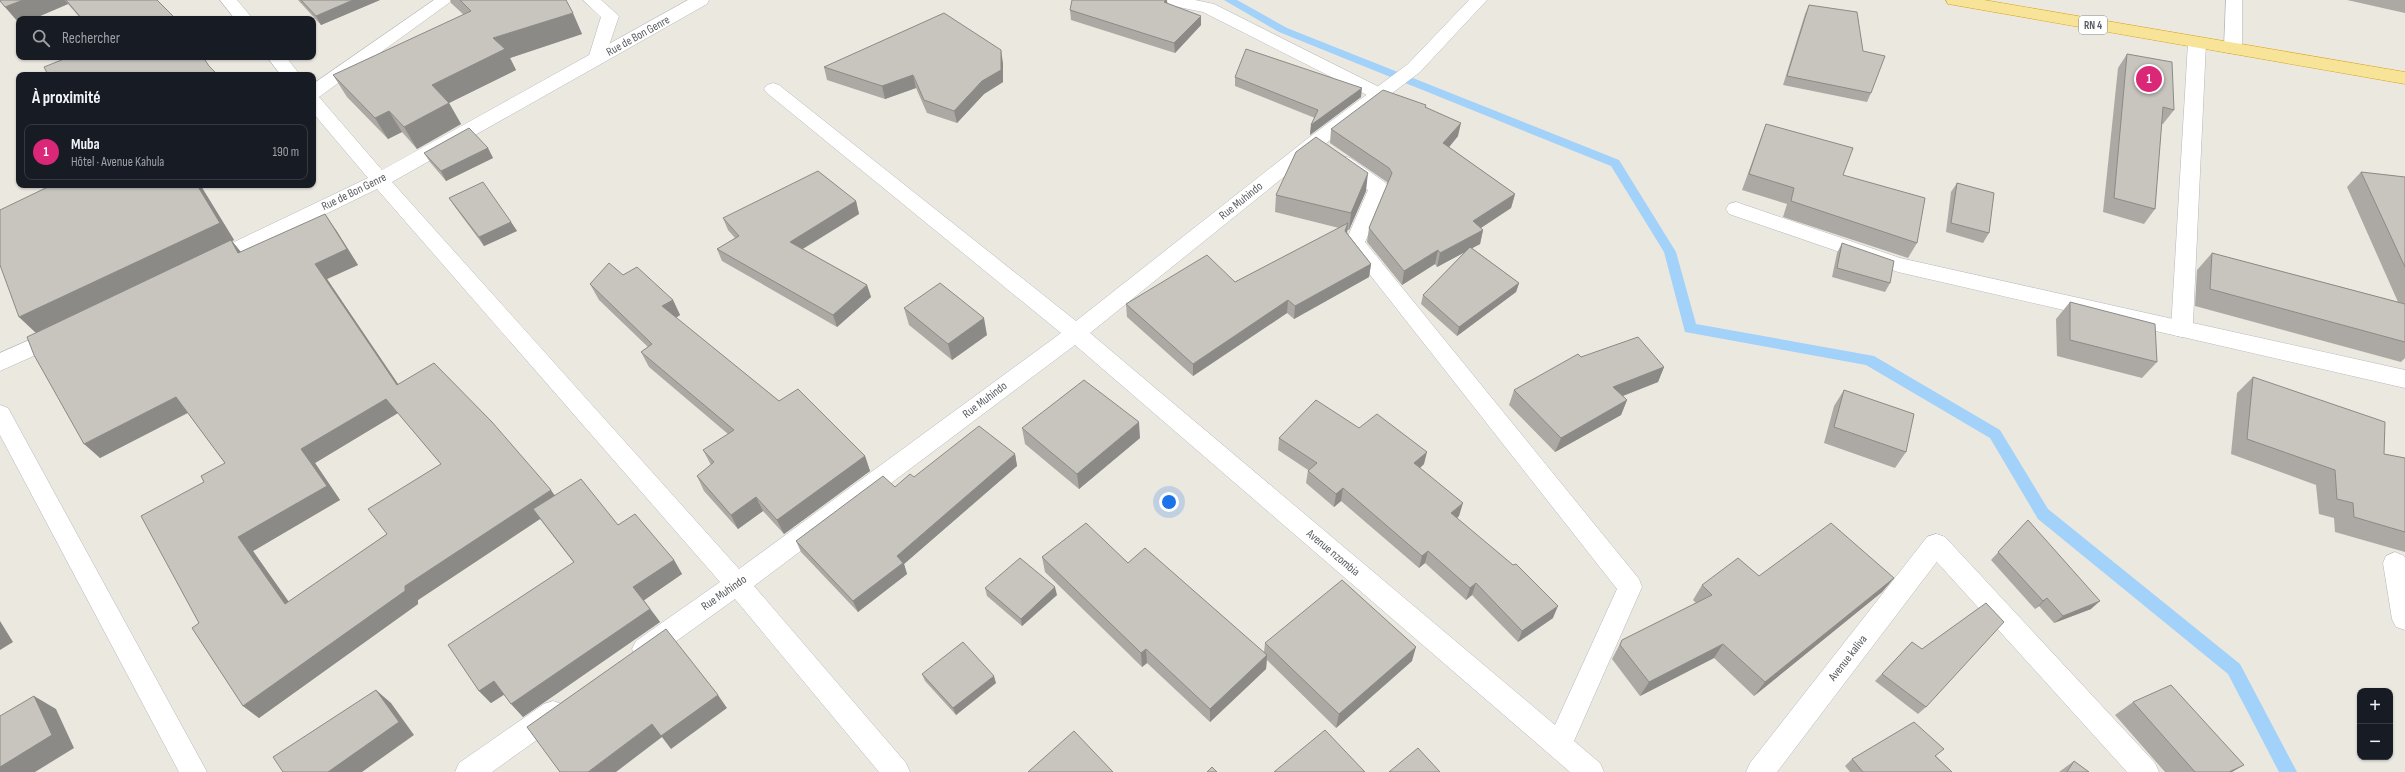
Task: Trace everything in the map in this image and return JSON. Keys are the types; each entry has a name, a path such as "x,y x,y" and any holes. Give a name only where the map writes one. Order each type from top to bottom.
{"highway":[{"name":"RN 4","path":"1954,0 2405,78"}],"street":[{"path":"228,0 241,16"},
{"path":"316,91 445,0"},
{"path":"591,0 610,16 597,58"},
{"path":"1170,0 1208,8 1385,89"},
{"name":"Rue Muhindo","path":"629,660 738,584 1076,333 1314,143 1414,68 1479,0"},
{"path":"2233,49 2234,0"},
{"name":"Rue de Bon Genre","path":"193,270 380,180 700,1"},
{"path":"2182,328 2197,43"},
{"path":"278,60 288,72"},
{"name":"Avenue nzombia","path":"773,89 1076,333 1590,772"},
{"path":"316,105 380,180 738,584 896,772"},
{"path":"1314,143 1379,188 1355,243 1630,587 1559,745"},
{"path":"1736,209 1898,265 2405,379"},
{"path":"0,363 79,325"},
{"path":"0,414 193,772"},
{"name":"Avenue kaliva","path":"1760,772 1936,544 2144,772"},
{"path":"2395,564 2405,619"},
{"path":"469,772 571,700"}],"building":[{"path":"0,0 23,0 5,7"},
{"path":"66,0 157,0 173,16 79,16"},
{"path":"301,0 353,0 316,16"},
{"path":"460,0 566,0 573,13 493,38 505,49 432,85 449,103 404,127 389,111 375,118 333,75 471,11"},
{"path":"1072,0 1166,0 1164,2 1201,16 1174,43 1070,10"},
{"path":"1809,5 1857,12 1863,51 1885,56 1871,93 1787,76"},
{"path":"944,13 1001,50 1001,70 982,81 954,111 924,100 913,75 882,86 824,67"},
{"path":"1246,49 1362,88 1311,125 1318,110 1235,77"},
{"path":"2127,54 2172,62 2174,110 2163,107 2155,209 2114,198"},
{"path":"62,60 205,60 215,72 46,72 44,67"},
{"path":"1383,90 1426,105 1425,107 1461,123 1443,143 1515,194 1473,221 1483,230 1440,253 1438,250 1404,271 1369,228 1392,173 1389,168 1331,129"},
{"path":"1766,124 1853,148 1843,175 1925,198 1917,243 1791,201 1794,188 1749,174"},
{"path":"469,128 488,148 441,171 424,153"},
{"path":"1316,137 1368,173 1351,213 1276,195 1296,152"},
{"path":"818,171 856,201 790,242 867,285 833,315 717,249 739,236 723,218"},
{"path":"2361,172 2405,177 2405,267"},
{"path":"483,182 511,222 479,237 449,198"},
{"path":"1957,183 1994,193 1989,233 1951,223"},
{"path":"46,188 199,188 220,223 19,317 0,265 0,210"},
{"path":"325,214 347,249 315,264 397,385 434,363 492,422 551,490 405,586 405,591 243,706 192,628 199,623 141,516 204,482 201,476 225,463 176,397 84,444 34,355 27,337 231,240 238,253","holes":["386,399 441,464 368,509 387,534 285,604 238,537 327,486 301,449"]},
{"path":"1348,223 1345,231 1371,264 1295,306 1288,300 1193,364 1126,304 1207,255 1235,282"},
{"path":"1842,243 1894,261 1890,283 1837,268"},
{"path":"1470,247 1519,283 1459,327 1423,295"},
{"path":"2212,253 2405,304 2405,342 2210,289"},
{"path":"609,263 623,275 637,267 673,300 662,306 779,401 798,389 865,456 777,520 756,497 731,515 697,476 714,462 703,450 734,430 641,352 652,344 590,284"},
{"path":"940,283 984,318 948,344 904,308"},
{"path":"2070,302 2155,324 2157,362 2070,340"},
{"path":"1638,337 1664,367 1613,387 1627,400 1561,438 1514,390 1578,354 1581,357"},
{"path":"2253,377 2385,422 2384,454 2405,458 2405,532 2354,517 2353,503 2337,499 2335,470 2247,439"},
{"path":"1084,380 1139,422 1077,474 1022,428"},
{"path":"1844,390 1914,414 1906,452 1834,427"},
{"path":"1316,400 1359,428 1377,414 1427,452 1414,463 1463,503 1451,513 1513,565 1516,564 1558,606 1522,631 1476,583 1470,588 1428,551 1422,556 1343,488 1336,494 1308,471 1317,463 1279,438"},
{"path":"979,426 1015,454 897,556 903,563 853,601 796,541 883,476 895,487 910,474 914,477"},
{"path":"581,479 618,525 635,514 674,560 633,587 650,609 511,704 494,681 479,691 448,645 574,562 533,509"},
{"path":"2028,520 2100,601 2063,616 2047,598 2043,601 1998,552"},
{"path":"1086,523 1128,563 1145,548 1267,655 1210,709 1146,649 1141,653 1042,557"},
{"path":"1831,523 1894,578 1765,682 1723,644 1649,682 1620,645 1622,640 1712,595 1702,585 1738,558 1759,576"},
{"path":"1020,558 1055,587 1021,619 985,588"},
{"path":"1342,580 1416,647 1339,714 1265,643"},
{"path":"1986,603 2004,622 1926,707 1882,674 1912,642 1922,649"},
{"path":"666,629 718,695 661,736 652,724 588,772 560,772 527,727"},
{"path":"963,642 994,676 953,708 922,674"},
{"path":"2171,685 2244,765 2229,772 2195,772 2133,702"},
{"path":"376,690 399,722 328,772 283,772 273,757"},
{"path":"34,696 52,735 0,767 0,716"},
{"path":"1914,722 1944,749 1935,756 1952,772 1863,772 1852,759"},
{"path":"1325,730 1365,772 1274,772"},
{"path":"1074,731 1113,772 1028,772"},
{"path":"1418,748 1440,772 1389,772"},
{"path":"2074,761 2089,772 2067,772"},
{"path":"1212,767 1217,772 1207,772"}],"waterway":[{"path":"1229,0 1283,30 1615,163 1670,252 1690,328 1869,360 1995,434 2043,514 2234,669 2288,772"}],"place":[{"name":"Muba","path":"2149,79"}]}
